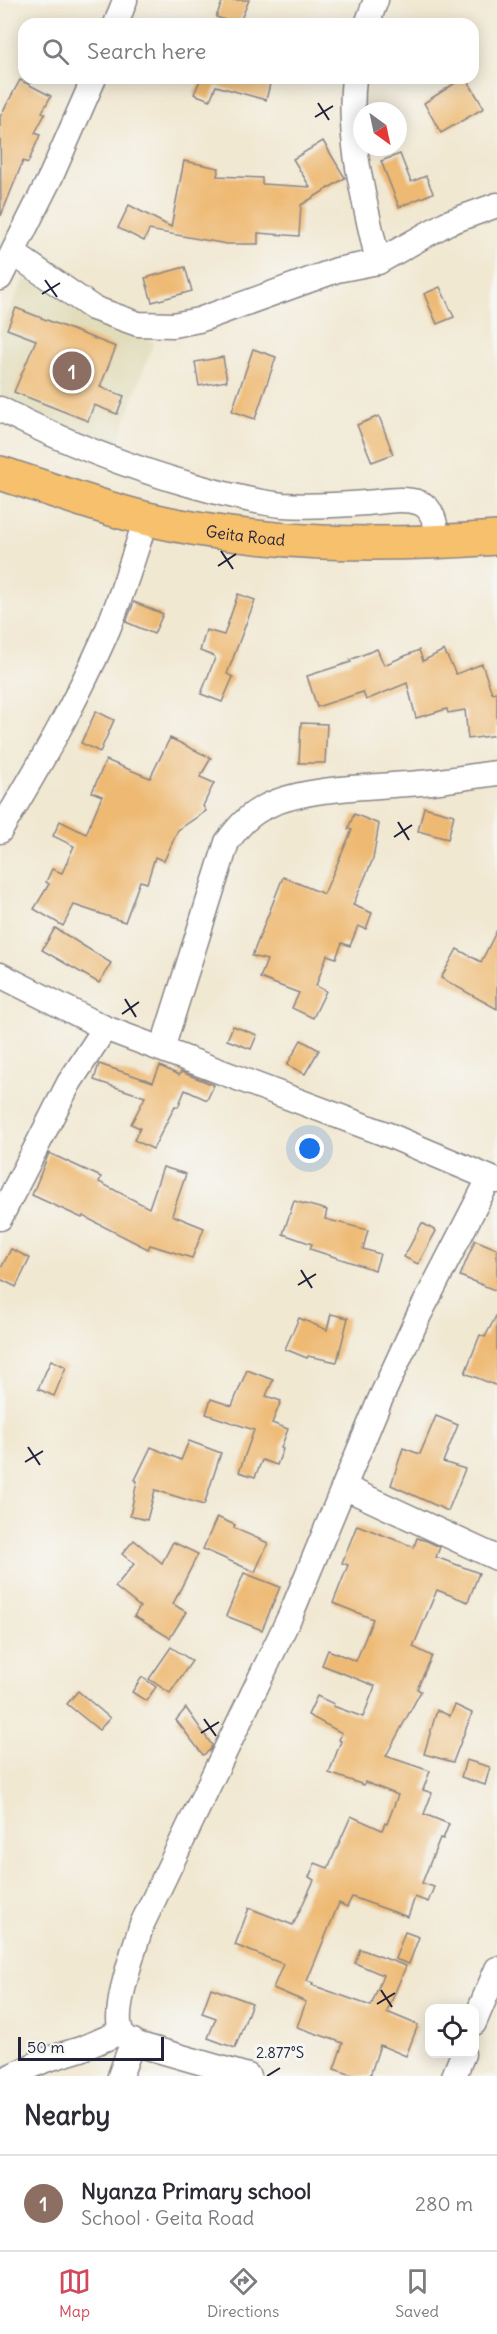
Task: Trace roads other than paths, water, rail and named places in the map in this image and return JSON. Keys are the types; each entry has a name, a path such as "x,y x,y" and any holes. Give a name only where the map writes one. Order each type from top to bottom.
{"highway":[{"name":"Geita Road","path":"0,473 146,519 234,535 311,542 438,542 497,538"}],"street":[{"path":"118,18 125,0"},
{"path":"369,18 376,0"},
{"path":"0,278 52,174 91,84"},
{"path":"354,84 354,136 360,181 378,262"},
{"path":"13,253 93,308 138,324 173,325 199,320 337,270 378,262 447,223 497,206"},
{"path":"0,410 104,455 229,496 284,505 399,500 419,503 427,508 431,515 438,542"},
{"path":"0,831 53,739 105,635 146,519"},
{"path":"162,1049 227,842 242,821 266,806 289,798 370,786 423,783 497,773"},
{"path":"0,975 105,1028 391,1136 493,1180 419,1314 379,1402 291,1614 141,1924 123,1989 119,2023 127,2036 120,2076"},
{"path":"0,1218 69,1083 105,1028"},
{"path":"344,1487 497,1558"},
{"path":"479,2011 497,1969"},
{"path":"11,2076 45,2060 127,2036 248,2076"},
{"path":"454,2076 461,2058"}],"place":[{"name":"Nyanza Primary school","path":"72,371"}]}
